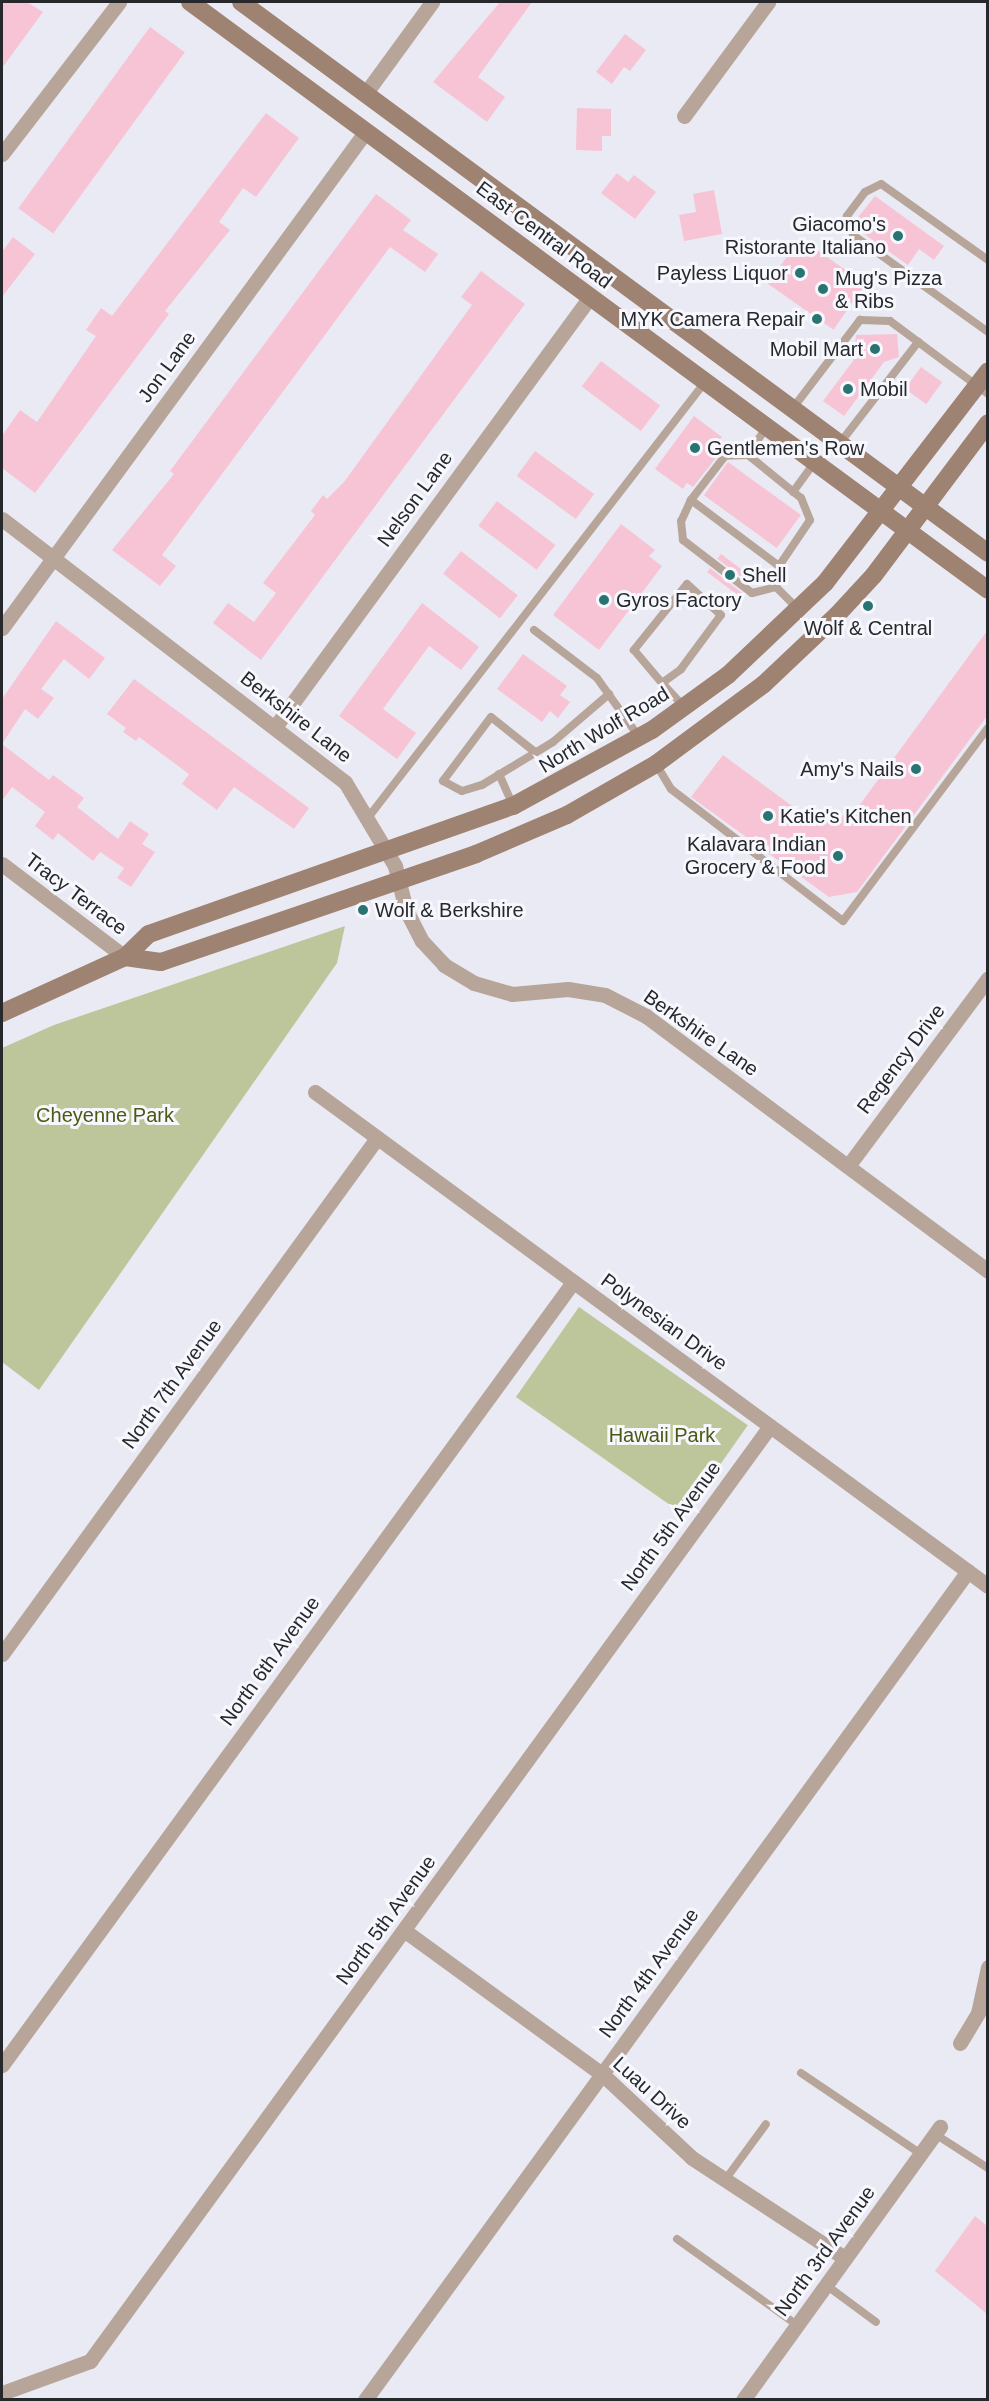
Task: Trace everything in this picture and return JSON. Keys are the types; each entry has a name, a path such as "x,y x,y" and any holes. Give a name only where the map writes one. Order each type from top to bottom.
{"main road":[{"name":"East Central Road","path":"190,2 987,590"},
{"name":"East Central Road","path":"240,2 987,553"},
{"name":"North Wolf Road","path":"2,1012 125,957 149,934 387,853 513,806 640,738 685,708 799,610 882,513 984,384"},
{"path":"125,957 161,962 399,881 537,829 656,764 737,707 789,663 874,575 987,423"}],"street":[{"path":"2,154 118,2"},
{"path":"365,93 432,2"},
{"path":"684,116 768,2"},
{"name":"Jon Lane","path":"2,627 366,131"},
{"name":"Nelson Lane","path":"275,727 590,297"},
{"name":"Berkshire Lane","path":"2,519 345,782 387,853 399,881 406,910 422,941 444,965 474,983 512,994 568,989 605,994 646,1016 987,1271"},
{"name":"Tracy Terrace","path":"2,864 125,957"},
{"name":"Regency Drive","path":"848,1166 987,978"},
{"name":"Polynesian Drive","path":"315,1092 987,1586"},
{"name":"North 7th Avenue","path":"2,1654 377,1138"},
{"name":"North 6th Avenue","path":"2,2065 573,1282"},
{"name":"North 5th Avenue","path":"2,2393 90,2361 405,1931 770,1426"},
{"name":"North 4th Avenue","path":"365,2400 968,1572"},
{"name":"Luau Drive","path":"405,1931 602,2074 692,2158 845,2258"},
{"path":"960,2043 978,2013 987,1969"},
{"name":"North 3rd Avenue","path":"743,2400 938,2131"}],"lane":[{"path":"987,260 881,184 865,192 847,216 853,235 987,332"},
{"path":"792,409 860,320 890,321 918,342 984,384"},
{"path":"839,444 918,342"},
{"path":"367,819 705,382"},
{"path":"748,455 767,428"},
{"path":"748,455 801,498 810,520 779,566 776,587 752,593 682,540 681,521 691,500 725,456 748,455"},
{"path":"793,492 814,463"},
{"path":"691,500 779,566"},
{"path":"662,683 681,669 721,615 687,584 634,650 662,683 685,708"},
{"path":"776,587 799,610"},
{"path":"534,630 597,678 640,738"},
{"path":"536,752 491,717 443,781 462,791 499,774 536,752 609,694"},
{"path":"656,764 671,789 843,921 987,728"},
{"path":"499,774 513,806"},
{"path":"801,2073 921,2154"},
{"path":"725,2180 766,2124"},
{"path":"938,2131 987,2168"},
{"path":"677,2239 797,2325"},
{"path":"826,2285 876,2322"}],"green space":[{"name":"Cheyenne Park","path":"345,926 337,963 39,1390 2,1362 2,1048 54,1025"},
{"name":"Hawaii Park","path":"579,1307 748,1425 685,1515 516,1397"}],"building":[{"path":"2,2 27,2 43,12 2,68"},
{"path":"500,2 532,2 478,77 505,97 487,122 433,82"},
{"path":"150,27 185,52 53,233 18,208"},
{"path":"625,34 646,50 630,71 624,67 612,84 596,72"},
{"path":"577,108 611,109 611,136 602,136 602,151 576,150"},
{"path":"266,113 299,138 256,197 243,188 219,222 230,230 165,311 169,314 35,493 2,468 2,436 20,410 37,422 96,336 86,330 101,308 112,316"},
{"path":"617,173 628,182 634,175 656,192 635,219 601,193"},
{"path":"714,190 722,234 684,241 679,215 696,212 693,194"},
{"path":"376,194 411,220 403,230 438,254 425,272 390,247 162,555 176,566 160,586 112,550 174,474 170,471"},
{"name":"Giacomo's Ristorante Italiano","path":"875,196 944,246 934,260 919,249 908,265 857,229 855,221"},
{"path":"13,237 35,254 2,297 2,252"},
{"path":"800,238 866,284 833,330 768,284"},
{"path":"481,271 525,304 261,660 213,623 228,603 254,622 276,593 263,583 315,515 311,511 323,495 327,499 344,482 472,305 461,297"},
{"path":"897,334 899,357 884,362 844,416 823,401 853,361 856,335"},
{"path":"601,361 660,406 641,431 582,387"},
{"name":"Mobil","path":"921,367 942,382 926,404 905,389"},
{"path":"694,416 722,437 712,449 719,454 693,487 687,483 683,489 655,469"},
{"path":"535,451 594,494 576,519 517,476"},
{"name":"Shell","path":"728,462 801,515 777,548 704,495"},
{"path":"497,501 555,545 537,570 478,526"},
{"path":"621,524 655,550 649,556 662,566 599,650 553,615"},
{"path":"461,551 518,595 500,618 443,574"},
{"path":"721,554 753,578 749,583 717,559"},
{"path":"710,568 742,593 739,596 707,572"},
{"path":"422,603 479,647 461,670 429,646 383,709 416,733 397,759 339,716"},
{"path":"56,621 105,658 89,679 64,659 41,689 54,698 38,719 25,709 2,744 2,699"},
{"path":"987,631 987,716 857,892 829,897 691,797 723,755 811,820 853,814"},
{"path":"523,654 567,686 560,695 570,702 558,718 550,711 542,722 497,689"},
{"path":"134,679 309,808 294,829 234,787 217,810 182,784 189,774 139,737 136,741 123,732 126,728 107,714"},
{"path":"2,744 49,780 53,775 84,798 77,807 118,839 130,821 149,834 142,844 155,852 131,887 117,878 124,868 100,852 93,861 58,833 53,840 35,826 45,812 12,787 2,801"},
{"path":"975,2216 987,2226 987,2314 935,2271"}],"place":[{"name":"Giacomo's Ristorante Italiano","path":"898,236"},
{"name":"Payless Liquor","path":"800,273"},
{"name":"Mug's Pizza & Ribs","path":"823,289"},
{"name":"MYK Camera Repair","path":"817,319"},
{"name":"Mobil Mart","path":"875,349"},
{"name":"Mobil","path":"848,389"},
{"name":"Gentlemen's Row","path":"695,448"},
{"name":"Shell","path":"730,575"},
{"name":"Gyros Factory","path":"604,600"},
{"name":"Wolf & Central","path":"868,606"},
{"name":"Amy's Nails","path":"916,769"},
{"name":"Katie's Kitchen","path":"768,816"},
{"name":"Kalavara Indian Grocery & Food","path":"838,856"},
{"name":"Wolf & Berkshire","path":"363,910"}]}
